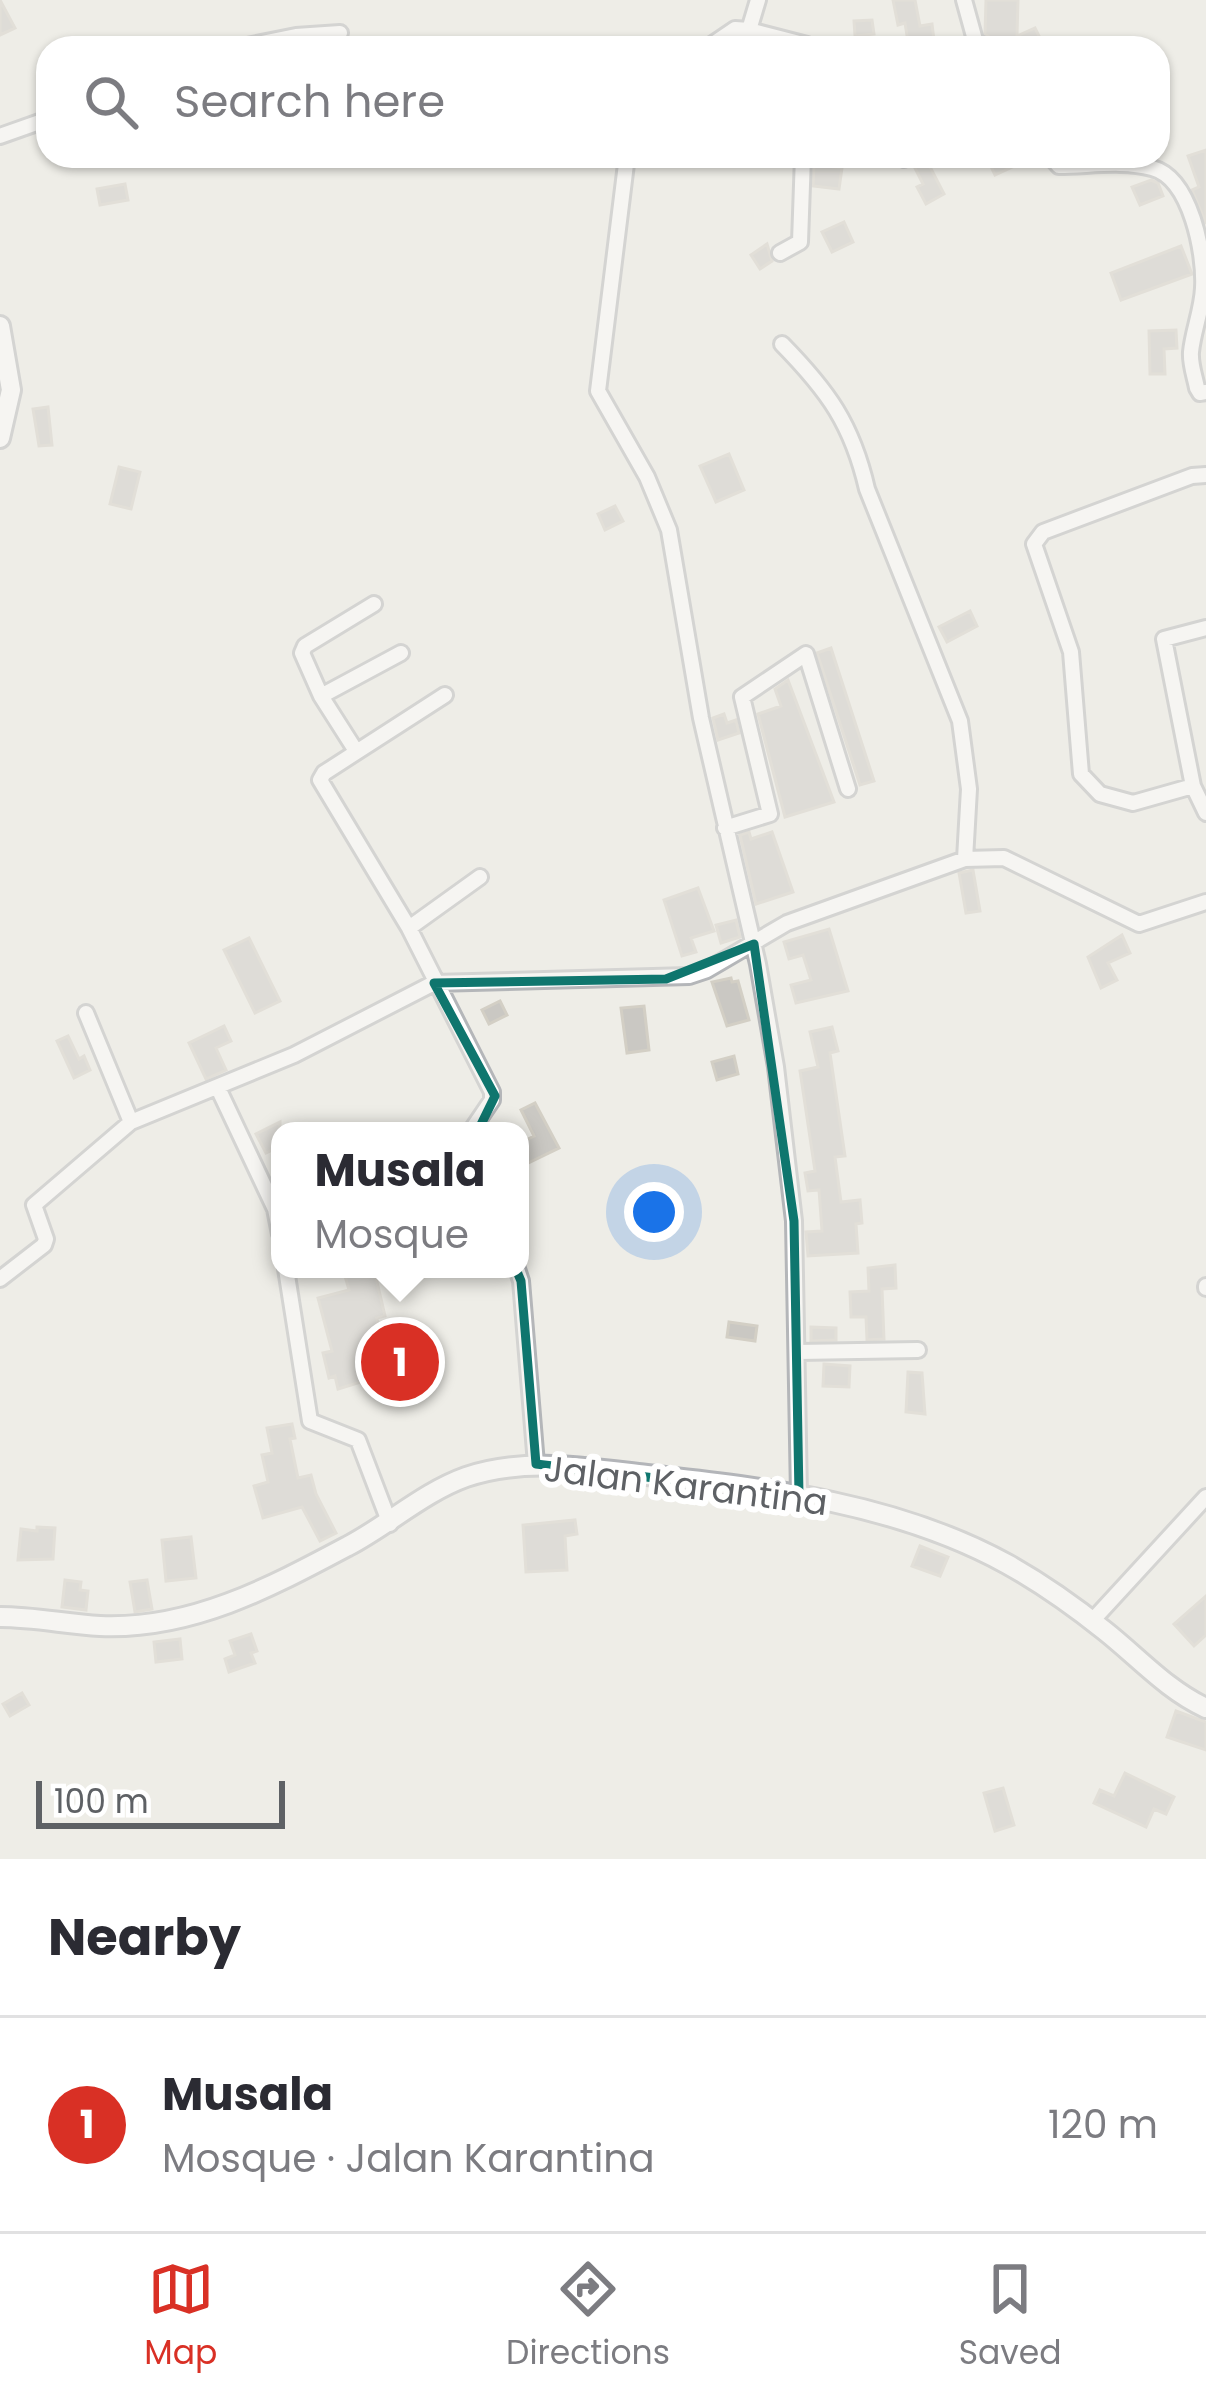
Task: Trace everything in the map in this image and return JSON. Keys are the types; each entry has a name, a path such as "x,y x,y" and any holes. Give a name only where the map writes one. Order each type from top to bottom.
{"street":[{"path":"749,30 758,0"},
{"path":"964,0 974,36"},
{"path":"724,36 735,29 772,36"},
{"path":"291,36 340,33"},
{"path":"0,136 36,122"},
{"path":"626,168 598,392 646,477 669,530 700,718 754,944 787,1145 798,1352 799,1495"},
{"path":"781,253 800,242 803,168"},
{"path":"1154,168 1169,176 1188,207 1202,250 1202,318 1190,355 1197,388 1206,392"},
{"path":"0,326 11,390 0,438"},
{"path":"782,344 826,389 847,425 875,511 960,721 969,789 965,859"},
{"path":"1193,786 1133,803 1100,794 1081,774 1071,652 1034,544 1043,532 1192,476 1206,475"},
{"path":"356,751 302,657 305,646 374,604"},
{"path":"1206,628 1164,639 1193,786 1206,813"},
{"path":"321,696 400,652"},
{"path":"725,828 770,814 742,697 806,653 848,789"},
{"path":"445,695 356,751 320,780 409,928 492,1092 493,1100 477,1122"},
{"path":"0,1279 44,1245 34,1205 131,1122 350,1028 434,983 666,979 707,970 787,922 965,859 1004,858 1138,924 1206,902"},
{"path":"409,928 480,877"},
{"path":"86,1013 131,1122"},
{"path":"218,1088 271,1201"},
{"path":"287,1278 310,1421 358,1440 390,1524"},
{"path":"520,1278 536,1464"},
{"path":"798,1352 918,1350"},
{"name":"Jalan Karantina","path":"0,1617 41,1617 98,1626 174,1619 251,1596 390,1524 435,1491 468,1476 536,1464 799,1495 934,1531 1007,1564 1092,1621 1180,1696 1206,1708"},
{"path":"1092,1621 1206,1497"}],"highlighted area":[{"path":"754,944 794,1221 799,1495 536,1464 521,1281 467,1153 495,1096 434,983 666,979"}],"building":[{"path":"0,0 15,28 0,35"},
{"path":"893,0 915,0 920,26 932,24 934,36 907,36 905,23 898,25"},
{"path":"986,0 1018,0 1017,36 985,34"},
{"path":"872,20 874,34 855,36 854,21"},
{"path":"1206,150 1206,224 1192,190 1199,187 1188,156"},
{"path":"814,168 842,168 839,189 813,186"},
{"path":"915,168 931,168 944,194 926,204 917,187 923,184"},
{"path":"1151,180 1158,183 1163,196 1140,205 1132,187"},
{"path":"125,184 128,200 100,205 97,189"},
{"path":"844,222 853,242 832,252 822,232"},
{"path":"767,244 772,261 760,269 751,255"},
{"path":"1181,246 1192,274 1121,300 1111,273"},
{"path":"1176,330 1177,348 1164,349 1165,374 1150,374 1149,331"},
{"path":"48,407 52,445 39,446 33,409"},
{"path":"729,454 744,490 716,502 700,466"},
{"path":"119,467 140,472 131,509 110,504"},
{"path":"615,506 623,521 605,530 598,514"},
{"path":"970,611 977,626 947,642 939,627"},
{"path":"831,648 874,781 860,785 817,653"},
{"path":"788,680 834,802 785,817 758,714 781,706 775,689"},
{"path":"724,714 727,723 736,720 739,733 718,740 713,718"},
{"path":"749,832 751,839 772,832 793,892 756,904 740,835"},
{"path":"973,870 980,911 966,913 959,873"},
{"path":"698,888 714,931 691,938 696,952 682,956 664,900"},
{"path":"736,920 740,937 721,943 716,925"},
{"path":"829,929 848,991 796,1003 791,985 811,980 803,955 789,959 784,942"},
{"path":"1122,935 1130,953 1108,963 1117,980 1101,988 1088,957"},
{"path":"249,938 280,1001 255,1013 224,950"},
{"path":"738,981 749,1020 727,1026 712,982"},
{"path":"500,1001 507,1015 489,1024 482,1010"},
{"path":"644,1006 649,1050 627,1053 621,1008"},
{"path":"224,1026 231,1041 216,1048 226,1070 206,1079 189,1043"},
{"path":"832,1027 838,1051 830,1053 845,1156 835,1157 841,1202 860,1200 862,1223 856,1224 858,1253 808,1256 806,1232 822,1231 819,1190 808,1191 805,1173 815,1171 800,1071 818,1067 810,1032"},
{"path":"68,1036 90,1070 74,1078 57,1041"},
{"path":"734,1056 738,1074 717,1080 712,1062"},
{"path":"535,1103 559,1148 529,1163 529,1138 534,1136 521,1110"},
{"path":"271,1126 271,1150 266,1153 256,1134"},
{"path":"895,1265 896,1288 882,1289 884,1339 867,1340 866,1317 851,1317 850,1292 869,1291 868,1268"},
{"path":"346,1278 376,1278 385,1316 377,1318 386,1356 405,1346 415,1365 338,1389 335,1376 329,1378 323,1353 332,1351 318,1298 349,1290"},
{"path":"729,1322 757,1326 755,1341 727,1337"},
{"path":"811,1327 836,1328 836,1340 811,1341"},
{"path":"824,1364 850,1366 849,1387 823,1386"},
{"path":"908,1372 922,1373 925,1414 906,1412"},
{"path":"292,1424 295,1438 290,1439 298,1478 311,1475 336,1533 320,1541 302,1507 263,1518 254,1486 268,1482 262,1455 272,1453 267,1428"},
{"path":"575,1520 577,1534 565,1536 567,1570 526,1572 523,1525"},
{"path":"37,1527 55,1528 53,1559 18,1560 21,1529 37,1531"},
{"path":"191,1537 196,1578 166,1581 162,1540"},
{"path":"920,1546 948,1557 940,1576 912,1566"},
{"path":"65,1580 81,1582 80,1590 88,1591 86,1610 62,1607"},
{"path":"147,1580 152,1609 135,1612 130,1582"},
{"path":"1206,1596 1206,1635 1194,1646 1174,1624"},
{"path":"251,1634 257,1651 251,1653 255,1663 229,1672 225,1659 235,1655 230,1641"},
{"path":"180,1639 182,1659 156,1662 154,1642"},
{"path":"22,1693 29,1705 10,1716 3,1704"},
{"path":"1176,1711 1206,1722 1206,1750 1167,1737"},
{"path":"1125,1773 1174,1797 1166,1814 1154,1809 1146,1827 1094,1803 1100,1790 1114,1796"},
{"path":"1003,1788 1014,1825 995,1831 984,1793"}],"place":[{"name":"Musala","path":"400,1362"}]}
